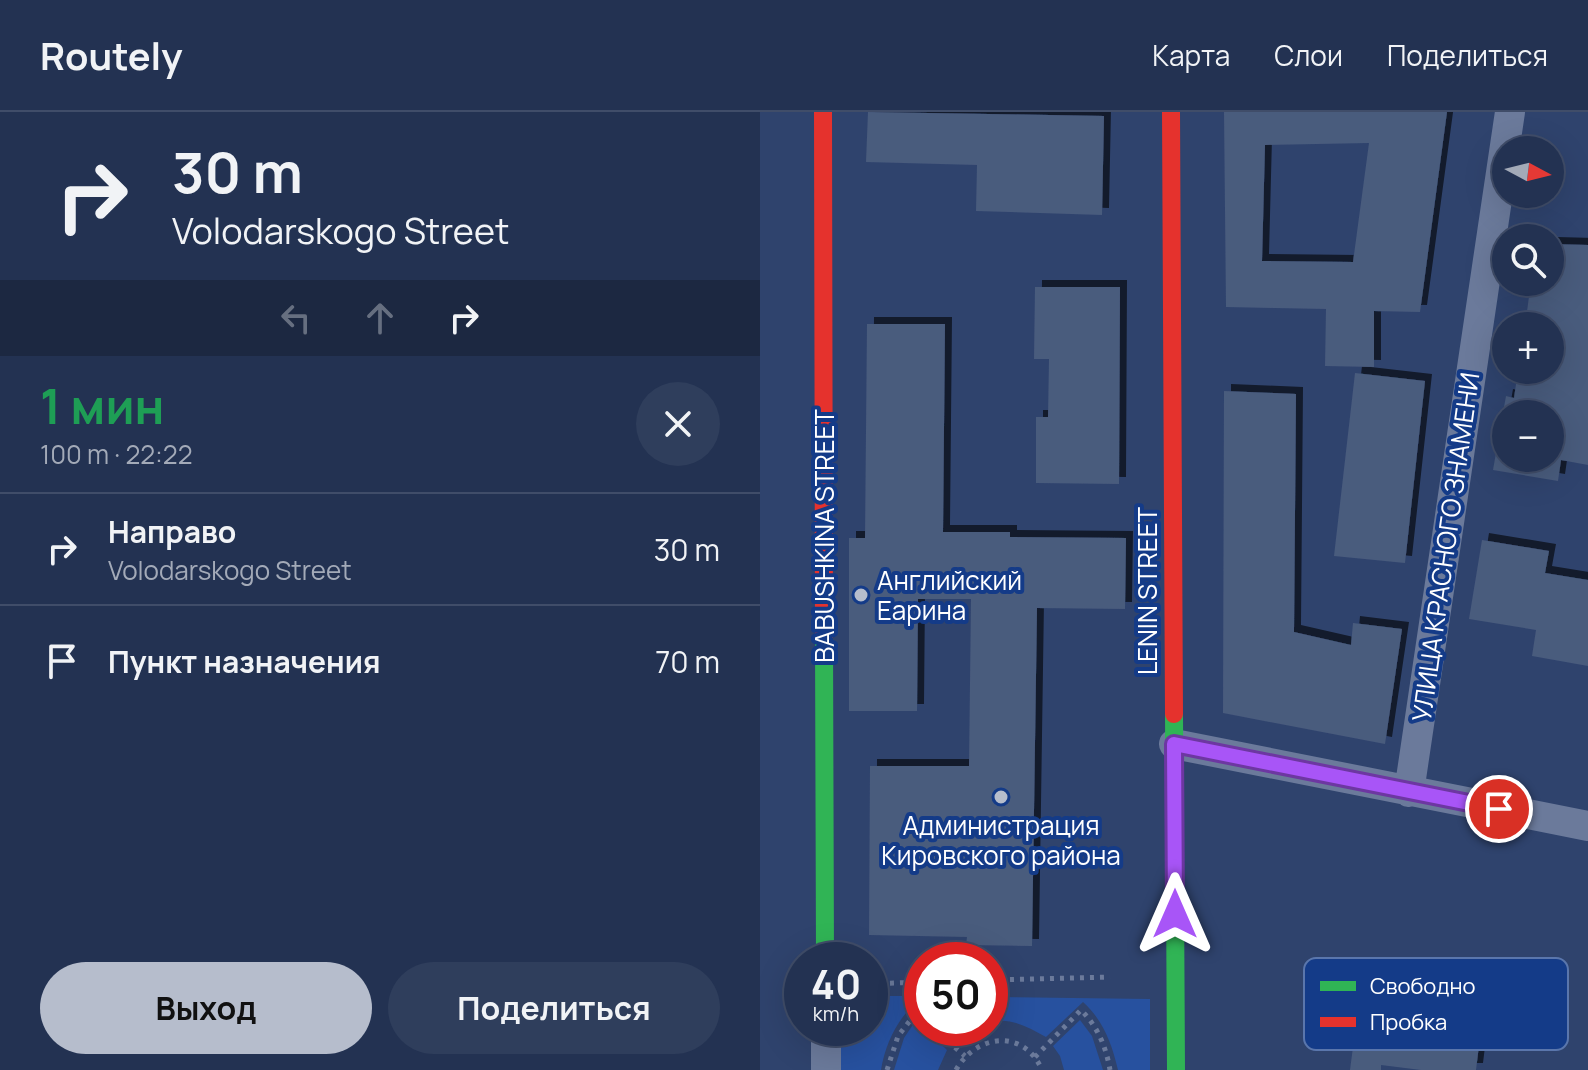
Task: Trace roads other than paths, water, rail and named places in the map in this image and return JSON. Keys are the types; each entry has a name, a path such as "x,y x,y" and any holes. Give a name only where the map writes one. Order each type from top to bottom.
{"main road":[{"name":"BABUSHKINA STREET","path":"823,112 825,942"},
{"name":"LENIN STREET","path":"1171,112 1176,1070"}],"street":[{"name":"УЛИЦА КРАСНОГО ЗНАМЕНИ","path":"1409,792 1510,112"},
{"path":"1174,744 1588,826"},
{"path":"826,1046 826,1070"}],"place":[{"name":"Английский Еарина","path":"861,595"},
{"name":"Администрация Кировского района","path":"1001,797"}]}
